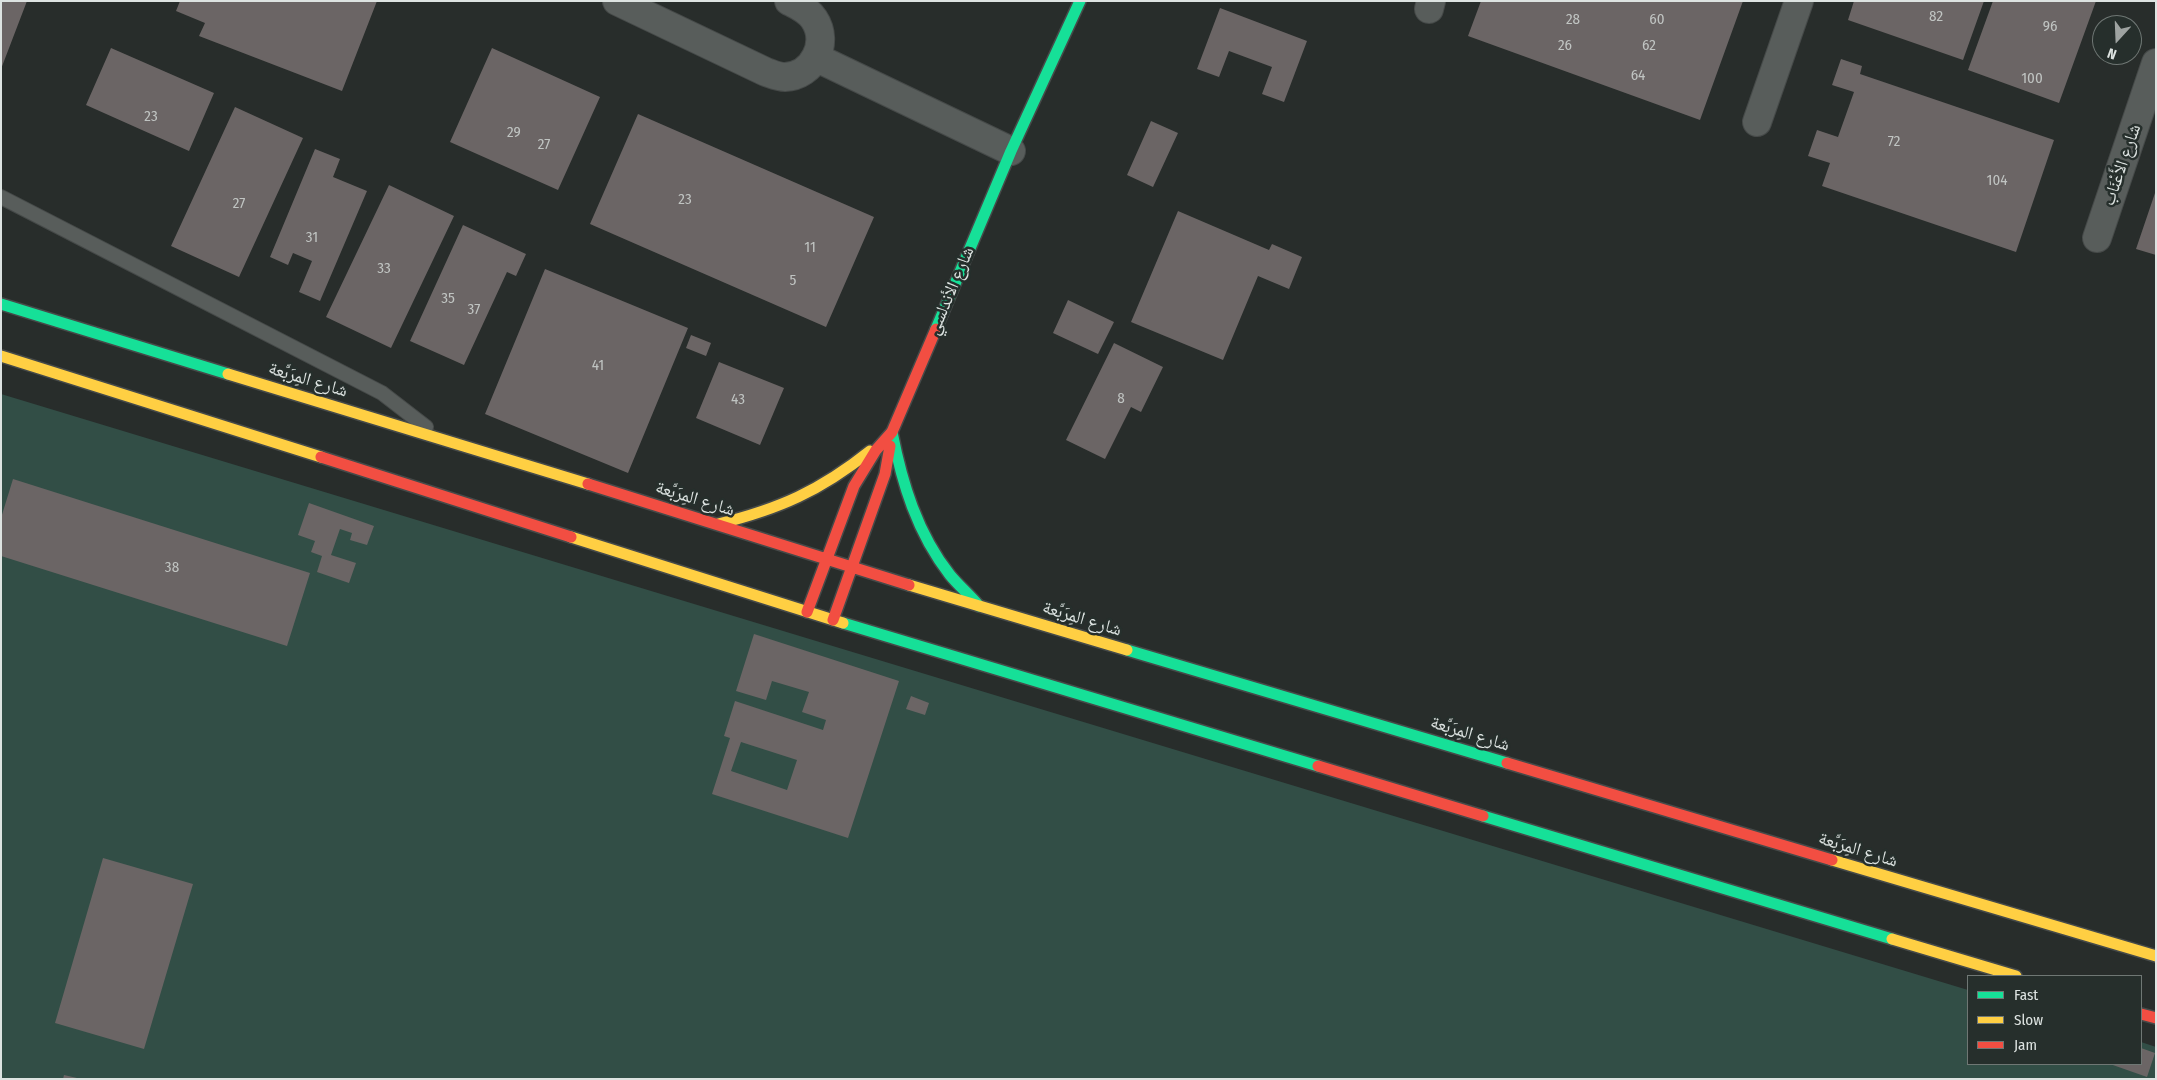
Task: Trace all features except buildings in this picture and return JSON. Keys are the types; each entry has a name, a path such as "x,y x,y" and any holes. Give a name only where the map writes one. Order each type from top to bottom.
{"street":[{"path":"617,1 776,76 786,77 804,70 817,58 820,40 815,20 808,12 789,1"},
{"name":"شارع الأندلسي","path":"808,612 826,559 862,471 892,432 1011,151 1080,1"},
{"path":"1757,122 1799,1"},
{"path":"817,58 1011,151"},
{"name":"شارع الأَعْنَاب","path":"2097,238 2156,63"},
{"name":"شارع المِرَبَّعة","path":"1,304 718,524 852,568 2156,956"},
{"path":"1,356 833,620 2013,975"},
{"path":"718,524 767,511 812,490 855,464 892,432 902,480 919,527 945,570 979,606"},
{"name":"شارع الأندلسي","path":"833,620 885,474 890,454 892,432"},
{"path":"2142,1014 2156,1018"}],"lane":[{"path":"1,197 382,393 440,438"}],"green space":[{"path":"1,394 1967,990 1967,1065 2142,1065 2142,1042 2156,1047 2156,1079 1,1079"}],"traffic: fast":[{"path":"936,329 1011,151 1080,1"},
{"path":"1,304 228,374"},
{"path":"892,432 906,489 928,542 950,575 979,606"},
{"path":"843,623 1318,766"},
{"path":"1127,650 1507,763"},
{"path":"1483,816 1892,939"}],"traffic: slow":[{"path":"1,356 321,457"},
{"path":"228,374 588,484"},
{"path":"718,524 760,512 798,497 834,477 870,451"},
{"path":"571,537 843,623"},
{"path":"909,585 1127,650"},
{"path":"1832,860 2156,956"},
{"path":"1892,939 2013,975"}],"traffic: jam":[{"path":"807,612 854,486 876,450 892,432 936,329"},
{"path":"833,620 885,474 890,446"},
{"path":"321,457 571,537"},
{"path":"588,484 909,585"},
{"path":"1507,763 1832,860"},
{"path":"1318,766 1483,816"},
{"path":"2142,1014 2156,1018"}]}
